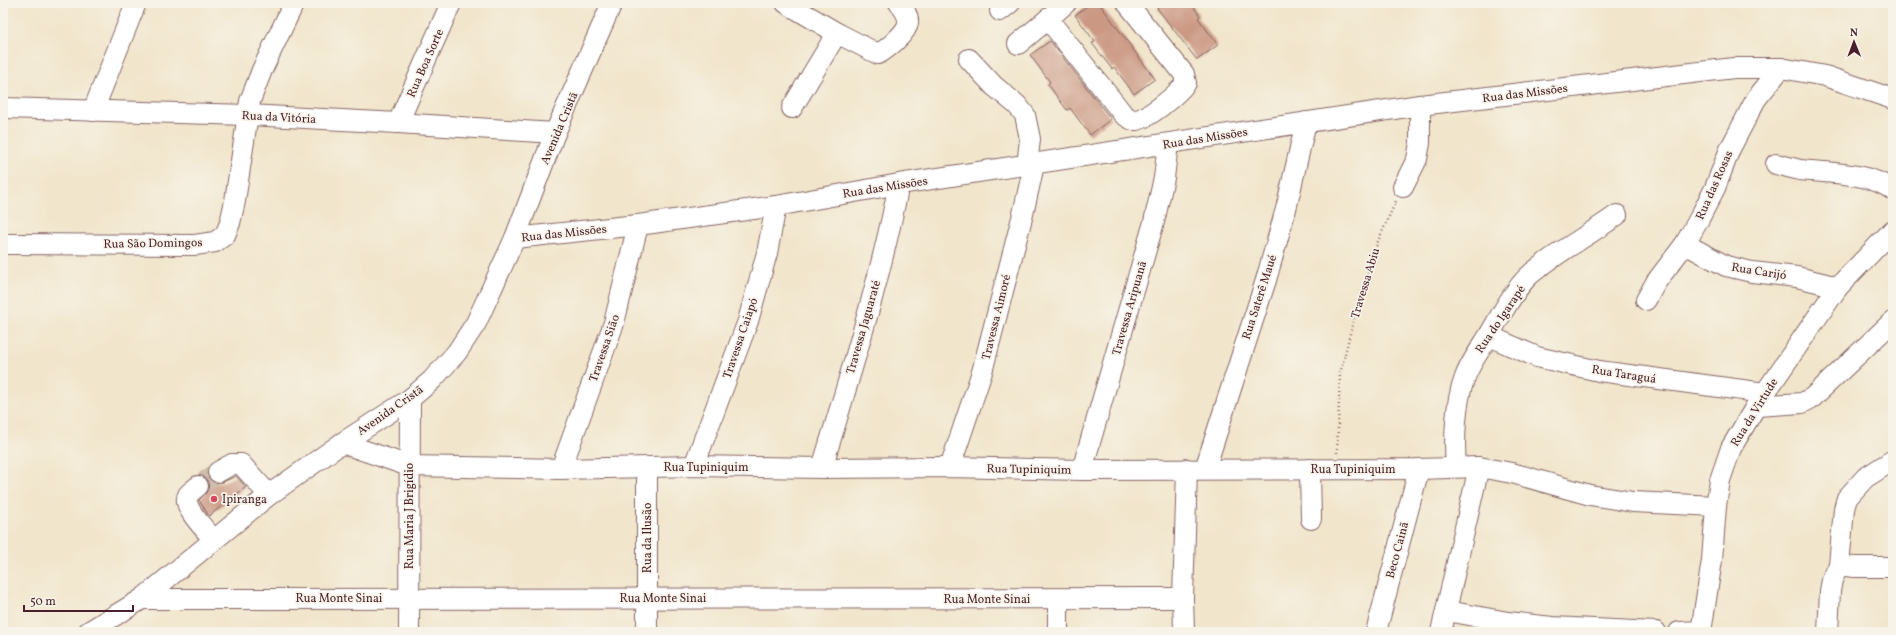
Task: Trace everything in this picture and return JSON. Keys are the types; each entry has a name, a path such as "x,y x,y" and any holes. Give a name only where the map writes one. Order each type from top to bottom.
{"street":[{"path":"93,111 136,3"},
{"name":"Rua São Domingos","path":"3,244 195,245 215,242 225,235 230,223 235,201 248,115 255,85 294,3"},
{"name":"Rua Boa Sorte","path":"398,123 451,3"},
{"name":"Avenida Cristã","path":"88,632 142,599 269,495 342,443 410,399 432,380 457,352 476,323 515,238 555,133 612,3"},
{"path":"786,3 878,54 885,50 904,32 908,23 903,8"},
{"path":"1018,44 1066,3"},
{"path":"1048,19 1123,114 1133,120 1142,119 1180,90 1186,83 1184,74 1127,3"},
{"path":"792,108 837,32"},
{"name":"Travessa Aimoré","path":"950,467 982,372 1023,214 1030,166 1030,139 1025,115 1017,105 994,86 969,59"},
{"name":"Rua das Missões","path":"515,238 638,225 776,206 899,184 1030,166 1420,105 1734,68 1780,68 1825,76 1893,99"},
{"name":"Rua das Rosas","path":"1646,300 1656,282 1685,244 1700,219 1715,188 1730,149 1756,99 1780,68"},
{"path":"1403,187 1417,159 1420,143 1420,105"},
{"name":"Rua da Vitória","path":"3,108 248,115 555,133"},
{"name":"Rua Saterê Maué","path":"1184,632 1183,598 1196,469 1266,280 1286,209 1306,122"},
{"name":"Travessa Aripuanã","path":"1082,470 1154,222 1164,178 1168,144"},
{"path":"1776,164 1799,169 1844,173 1868,180 1893,190"},
{"name":"Travessa Jaguaraté","path":"822,468 864,330 891,224 899,184"},
{"name":"Travessa Caiapó","path":"694,466 748,321 766,253 776,206"},
{"name":"Rua do Igarapé","path":"1456,467 1455,448 1458,407 1464,380 1476,355 1505,308 1531,274 1617,214"},
{"name":"Travessa Sião","path":"561,469 614,322 638,225"},
{"name":"Rua da Virtude","path":"1701,631 1712,560 1716,506 1720,480 1731,448 1760,399 1838,287 1893,230"},
{"name":"Rua Carijó","path":"1685,244 1726,266 1752,272 1797,277 1838,287"},
{"name":"Rua Taraguá","path":"1489,336 1537,357 1599,371 1760,399 1802,403 1812,398 1892,322"},
{"name":"Rua Maria J Brigídio","path":"409,632 410,399"},
{"name":"Rua Tupiniquim","path":"342,443 409,466 561,469 694,466 822,468 950,467 1082,470 1419,469 1480,467 1512,473 1590,495 1633,502 1716,506"},
{"path":"1828,632 1830,591 1832,580 1839,565 1844,509 1847,498 1865,478 1893,460"},
{"path":"218,472 232,464 241,464 269,495"},
{"path":"1441,632 1480,467"},
{"name":"Rua da Ilusão","path":"647,468 647,632"},
{"path":"1310,469 1311,519"},
{"name":"Beco Cainã","path":"1376,632 1419,469"},
{"path":"198,486 188,495 187,504 191,512 214,540"},
{"path":"1839,565 1854,568 1893,567"},
{"name":"Rua Monte Sinai","path":"142,599 1183,598"},
{"path":"1058,599 1058,632"},
{"path":"1446,610 1508,622 1552,627 1656,632"},
{"path":"1679,632 1701,631"}],"path":[{"name":"Travessa Abiu","path":"1337,469 1340,374 1354,318 1378,241 1403,187"}],"building":[{"path":"1091,3 1099,3 1155,79 1134,94 1114,67 1112,69 1092,43 1095,42 1075,15"},
{"path":"1163,3 1191,3 1200,16 1198,18 1218,45 1197,60 1157,8"},
{"path":"1050,41 1111,119 1090,135 1070,108 1067,110 1055,94 1048,84 1050,82 1030,55"},
{"path":"207,469 208,477 213,482 223,482 236,476 246,487 209,516 199,500 209,489 207,478 199,475"}],"tunnel":[{"path":"198,486 218,472"}],"place":[{"name":"Ipiranga","path":"214,499"}]}
